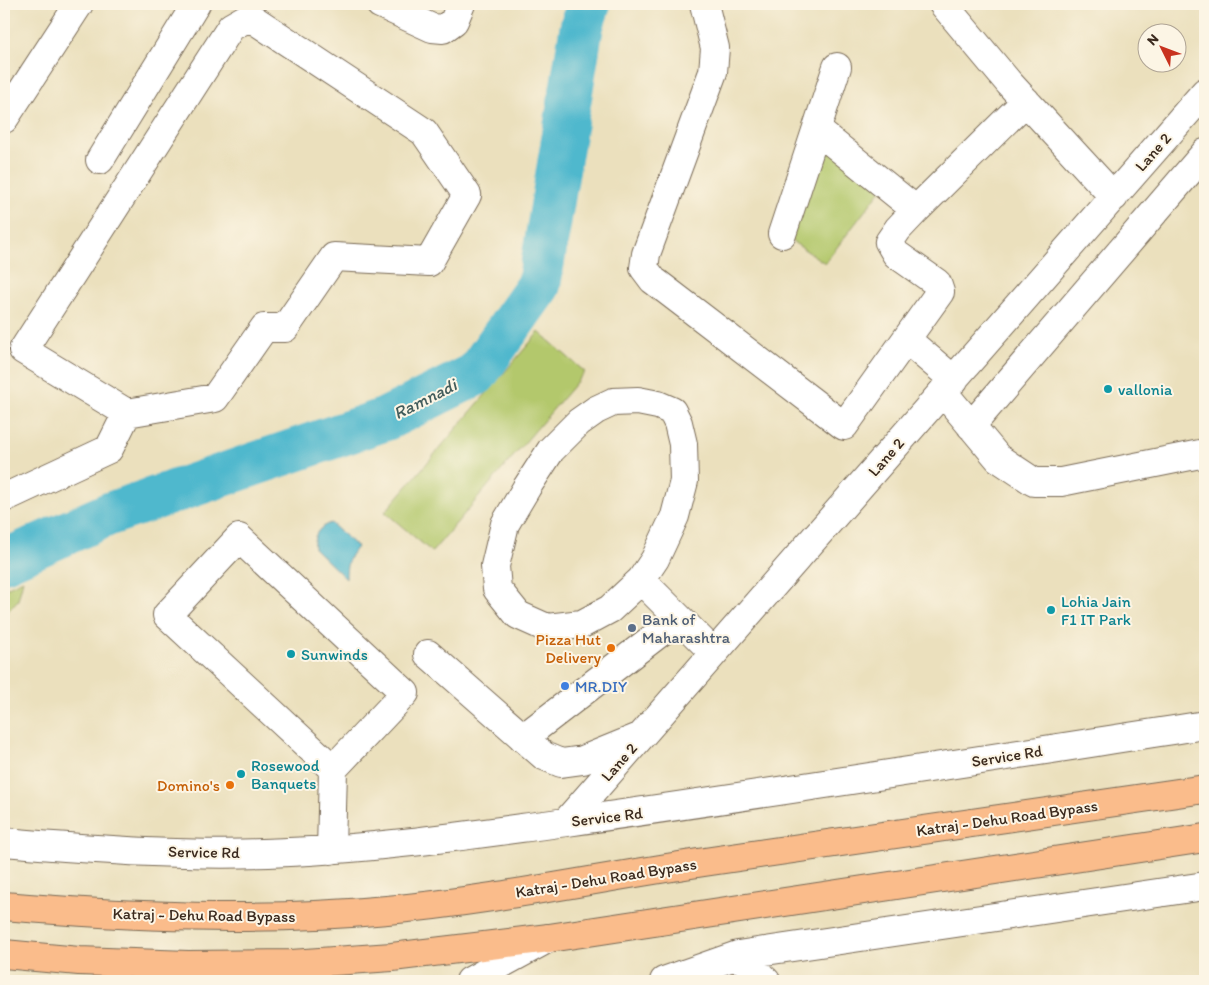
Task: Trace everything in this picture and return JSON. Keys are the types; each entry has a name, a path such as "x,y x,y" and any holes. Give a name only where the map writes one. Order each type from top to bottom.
{"highway":[{"name":"Katraj - Dehu Road Bypass","path":"4,906 82,913 189,917 290,917 388,910 543,890 708,862 1205,789"},
{"path":"4,954 79,961 188,965 291,964 392,957 549,938 1205,838"}],"street":[{"path":"4,119 79,4"},
{"path":"100,160 196,4"},
{"path":"380,4 432,28 443,29 454,21 461,4"},
{"path":"704,4 715,48 712,72 646,254 644,268 653,280 844,426 940,292 937,284 896,254 889,242 898,229 916,210 1026,101"},
{"path":"943,4 1026,101 1114,197"},
{"path":"245,19 253,19 424,132 467,195 429,262 334,257 285,328 264,328 215,398 127,413 23,350 231,27 245,19"},
{"path":"782,234 837,68"},
{"name":"Lane 2","path":"566,822 1204,95"},
{"path":"817,130 916,210"},
{"path":"971,426 1205,153"},
{"path":"907,340 949,386 971,426 998,458 1034,482 1061,482 1205,453"},
{"path":"638,401 658,405 672,411 678,423 683,444 684,481 675,516 655,559 642,580 610,609 582,624 547,628 518,615 497,589 495,566 505,524 527,487 551,450 579,422 596,410 613,402 638,401"},
{"path":"4,498 108,449 127,413"},
{"path":"331,850 334,769 405,693 239,538 167,615 334,769"},
{"path":"642,580 714,653"},
{"path":"523,738 679,618"},
{"path":"428,654 544,756 561,762 583,760 642,736"},
{"name":"Service Rd","path":"4,842 86,849 190,853 288,852 382,846 653,810 1205,725"},
{"path":"664,981 738,955 1205,886"},
{"path":"470,981 549,938"},
{"path":"738,955 766,981"}],"green space":[{"path":"823,143 881,190 825,263 790,240"},
{"path":"539,332 585,372 432,552 385,512"},
{"path":"23,580 18,600 4,615 4,589"}],"water":[{"path":"331,523 357,547 348,562 346,579 314,548 314,540 317,533 327,524"}],"waterway":[{"name":"Ramnadi","path":"4,561 109,514 386,419 476,374 539,285 582,25 589,4"}],"place":[{"name":"vallonia","path":"1108,389"},
{"name":"Lohia Jain F1 IT Park","path":"1051,610"},
{"name":"Bank of Maharashtra","path":"632,628"},
{"name":"Pizza Hut Delivery","path":"611,648"},
{"name":"Sunwinds","path":"291,654"},
{"name":"MR.DIY","path":"565,686"},
{"name":"Rosewood Banquets","path":"241,774"},
{"name":"Domino's","path":"230,785"}]}
